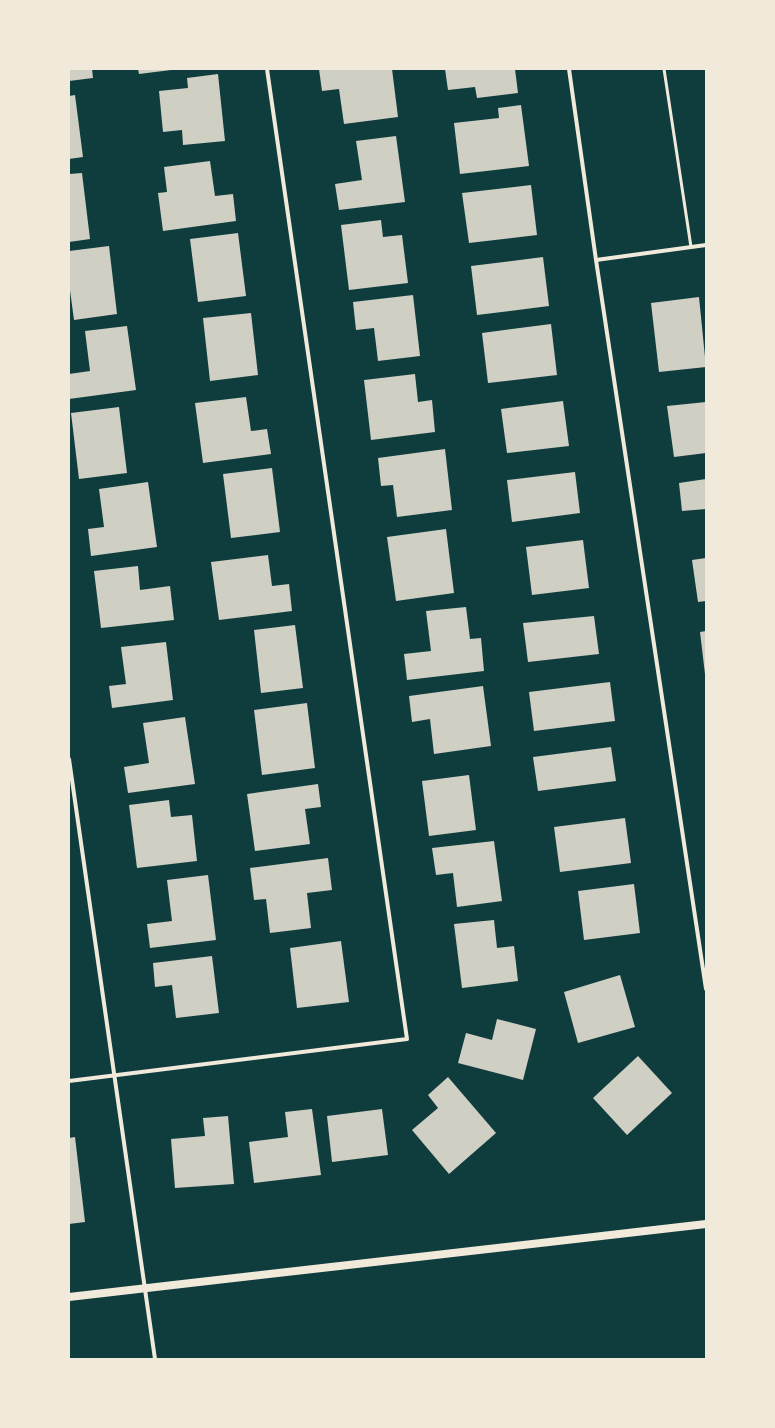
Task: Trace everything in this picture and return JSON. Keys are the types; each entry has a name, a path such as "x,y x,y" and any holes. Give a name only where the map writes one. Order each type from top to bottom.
{"main road":[{"path":"69,1297 706,1224"}],"street":[{"path":"69,1081 407,1039 267,69"},
{"path":"570,69 596,260 706,989"},
{"path":"596,260 706,245"},
{"path":"69,759 155,1359"}],"lane":[{"path":"664,69 691,247"}],"building":[{"path":"69,69 92,69 93,78 69,81"},
{"path":"138,69 171,69 171,70 139,74"},
{"path":"319,69 392,69 398,117 344,124 339,89 322,91"},
{"path":"445,69 515,69 518,93 477,98 475,87 448,90"},
{"path":"218,74 225,141 183,145 182,130 163,132 159,91 188,88 187,78"},
{"path":"75,95 83,157 69,159 69,96"},
{"path":"521,105 529,166 460,174 454,123 499,118 498,108"},
{"path":"396,136 405,202 339,210 335,184 362,180 356,141"},
{"path":"210,161 215,196 233,194 236,221 163,231 158,193 167,192 164,167"},
{"path":"82,173 90,239 69,242 69,174"},
{"path":"531,185 537,235 469,243 462,193"},
{"path":"381,220 383,237 402,235 408,283 349,290 341,225"},
{"path":"238,233 246,296 198,302 190,239"},
{"path":"109,246 117,314 74,320 69,283 69,251"},
{"path":"543,257 549,306 477,315 471,266"},
{"path":"413,295 420,356 378,361 374,328 356,330 353,302"},
{"path":"699,297 706,367 659,372 651,303"},
{"path":"251,313 258,375 210,381 203,318"},
{"path":"551,324 557,375 488,383 482,333"},
{"path":"127,326 136,390 69,399 69,374 90,371 85,331"},
{"path":"415,374 418,402 432,400 435,432 371,440 364,380"},
{"path":"246,397 251,431 267,429 271,454 203,463 195,403"},
{"path":"563,401 569,446 507,453 501,409"},
{"path":"706,402 706,453 674,457 667,406"},
{"path":"119,407 127,473 79,479 71,413"},
{"path":"445,449 452,510 397,517 393,485 381,486 378,458"},
{"path":"272,468 280,532 231,538 223,474"},
{"path":"575,472 580,513 512,522 507,480"},
{"path":"706,479 706,509 682,511 679,483"},
{"path":"148,482 157,547 91,556 88,529 104,527 99,489"},
{"path":"446,529 454,593 396,601 387,537"},
{"path":"583,540 589,588 532,595 526,547"},
{"path":"268,555 272,586 289,584 292,611 219,620 211,562"},
{"path":"706,558 706,601 698,602 692,560"},
{"path":"138,566 140,590 170,586 174,620 101,628 94,571"},
{"path":"466,607 470,639 481,638 484,671 407,680 404,654 431,651 426,611"},
{"path":"594,616 599,654 528,662 523,623"},
{"path":"295,625 303,688 261,693 254,630"},
{"path":"706,631 706,674 705,674 700,632"},
{"path":"166,642 173,700 112,708 109,686 126,684 121,647"},
{"path":"610,682 615,721 534,731 529,692"},
{"path":"483,686 491,746 434,754 430,719 412,722 409,696"},
{"path":"307,703 315,768 262,775 254,710"},
{"path":"185,717 195,784 128,793 124,767 149,763 143,723"},
{"path":"611,747 616,781 538,791 533,757"},
{"path":"469,775 476,830 429,836 422,781"},
{"path":"318,784 321,807 305,809 310,844 255,851 247,794"},
{"path":"169,800 171,817 192,815 197,861 137,868 129,805"},
{"path":"625,818 631,863 560,872 554,827"},
{"path":"494,841 502,901 457,907 453,873 436,875 432,848"},
{"path":"328,858 332,890 307,893 311,928 270,933 266,899 254,900 250,868"},
{"path":"208,875 216,940 150,948 147,924 172,921 167,880"},
{"path":"634,884 640,933 584,940 578,891"},
{"path":"494,920 497,948 514,946 518,981 462,988 454,924"},
{"path":"341,941 349,1002 297,1008 290,948"},
{"path":"212,956 219,1013 176,1018 172,985 155,987 153,963"},
{"path":"620,975 635,1027 578,1043 564,992"},
{"path":"497,1019 536,1029 523,1080 458,1063 466,1033 492,1040"},
{"path":"638,1056 672,1093 627,1135 593,1098"},
{"path":"448,1077 496,1133 449,1174 412,1130 438,1108 428,1095"},
{"path":"312,1109 321,1175 254,1183 249,1142 288,1137 285,1112"},
{"path":"382,1109 388,1155 332,1162 327,1116"},
{"path":"228,1116 234,1184 175,1188 171,1139 205,1136 203,1118"},
{"path":"75,1137 85,1222 69,1224 69,1138"}]}
